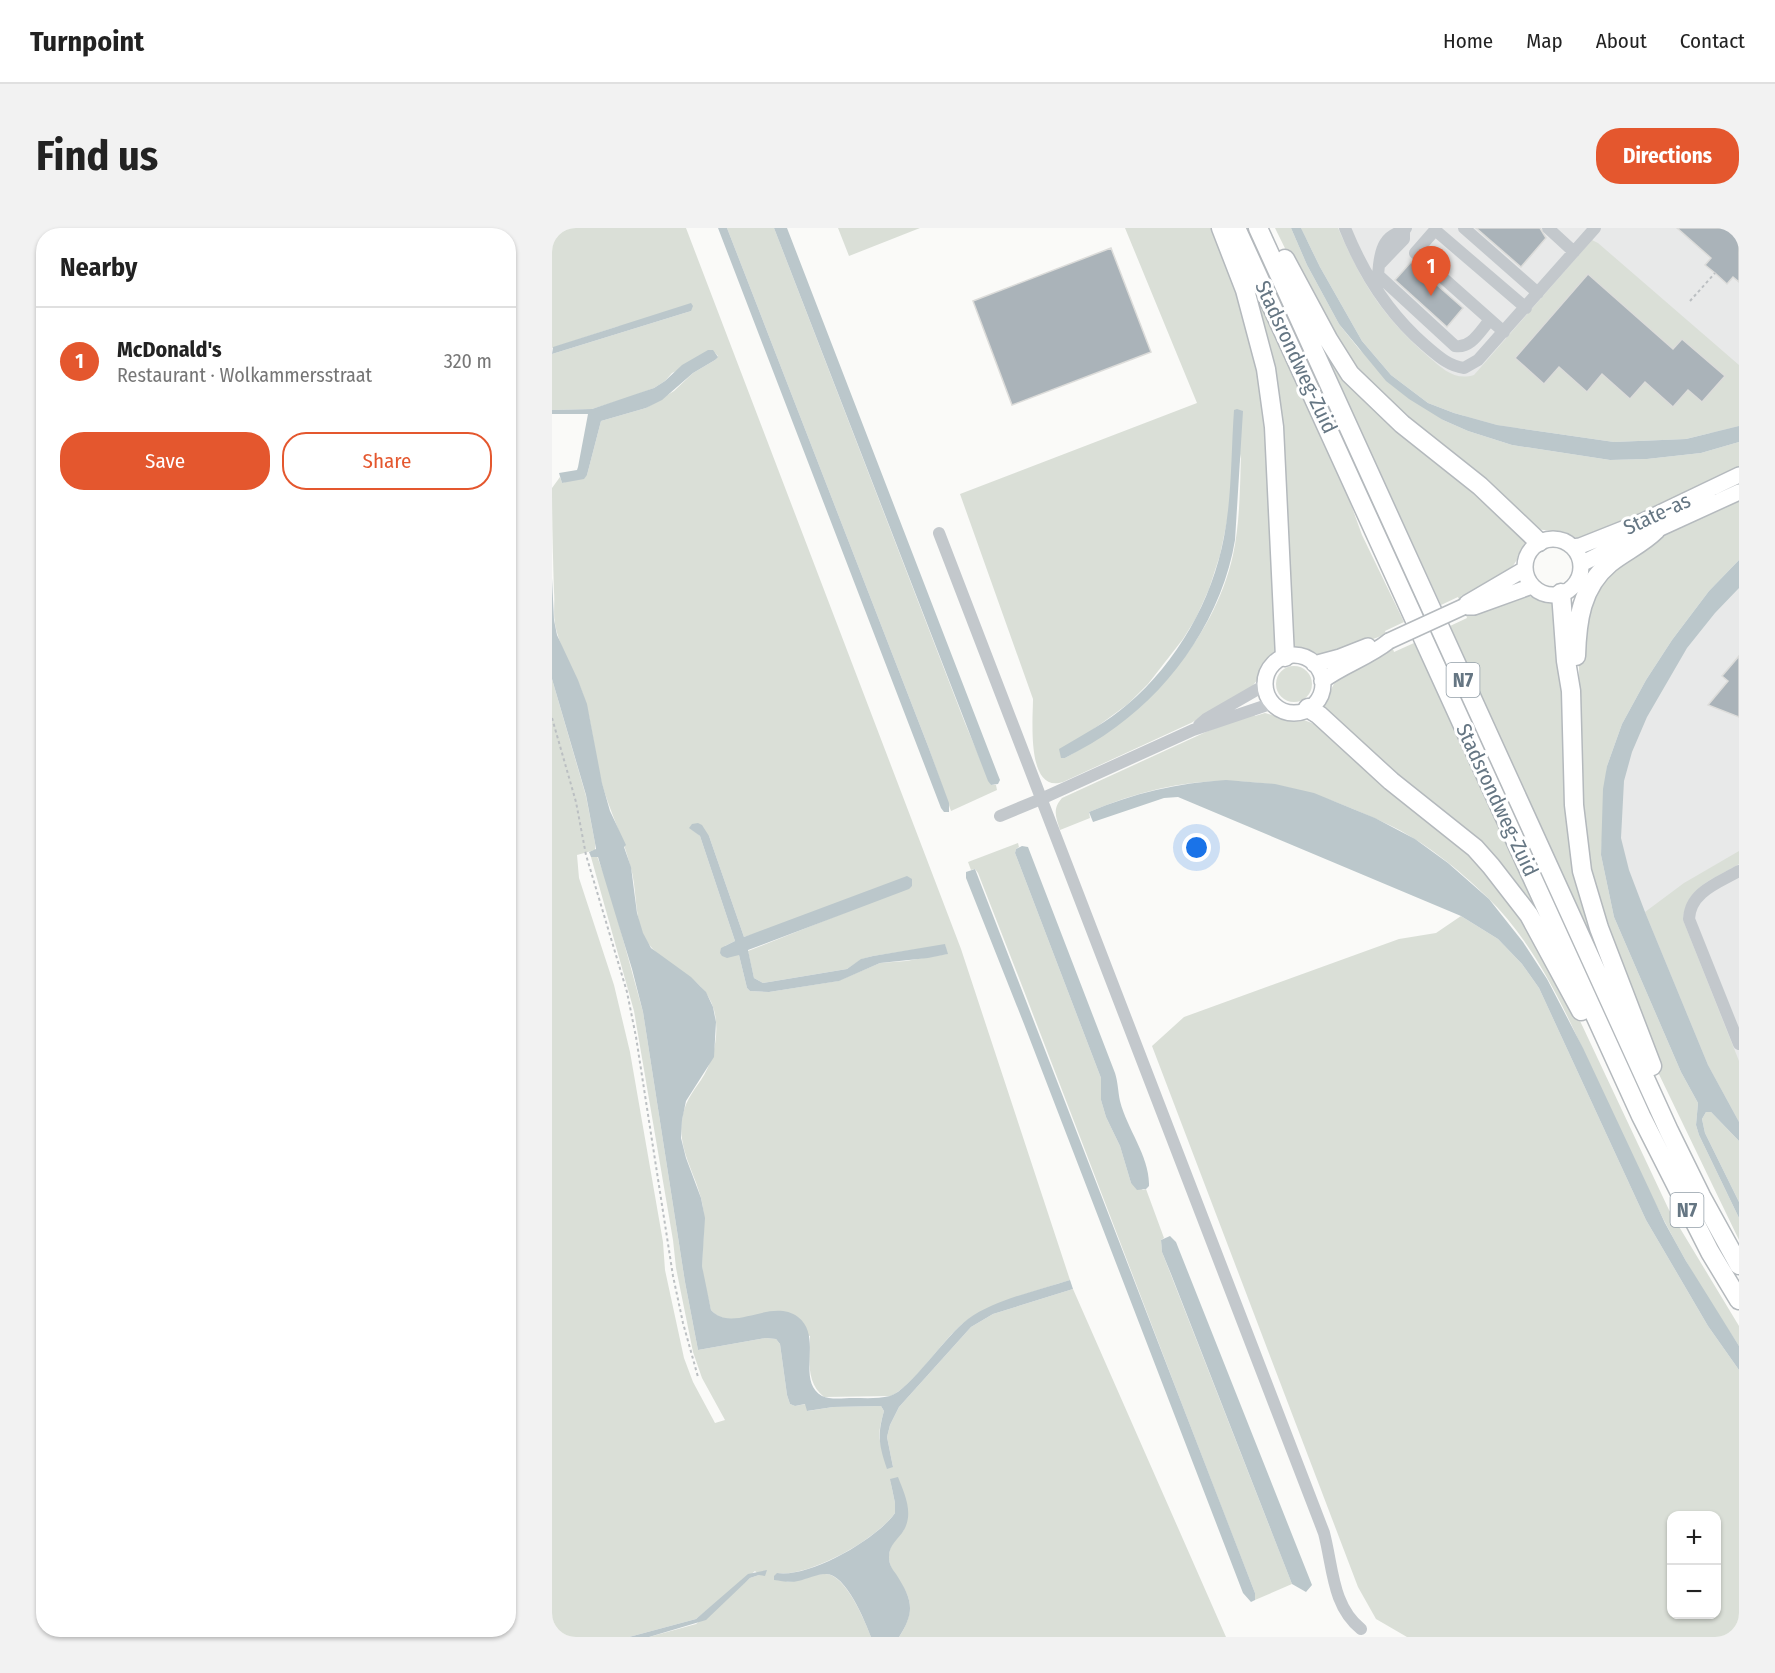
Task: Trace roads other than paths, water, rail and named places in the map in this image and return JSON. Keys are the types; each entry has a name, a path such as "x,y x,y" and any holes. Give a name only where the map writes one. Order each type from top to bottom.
{"highway":[{"path":"1221,228 1245,290 1266,369 1274,427 1285,657"},
{"name":"Stadsrondweg-Zuid","path":"1236,228 1641,1116 1704,1242 1739,1300"},
{"name":"Stadsrondweg-Zuid","path":"1258,228 1669,1131 1739,1265"},
{"path":"1270,228 1306,299 1350,374 1402,424 1480,486 1539,542"},
{"name":"N7","path":"1656,530 1646,540 1610,563 1591,585 1580,609 1571,691 1574,805 1582,871 1599,928 1657,1080 1669,1131"},
{"name":"N7","path":"1562,593 1566,661 1571,691"},
{"name":"N7","path":"1308,708 1474,848 1511,890 1547,945 1609,1070 1641,1116"}],"main road":[{"name":"State-as","path":"1573,547 1618,532 1739,475"},
{"name":"State-as","path":"1581,564 1640,534 1656,530 1739,492"},
{"path":"1553,538 1561,539 1573,547 1581,564 1576,582 1562,593 1543,593 1532,586 1525,569 1527,556 1539,542 1553,538"},
{"path":"1463,608 1470,600 1525,569"},
{"path":"1314,664 1389,641 1463,608 1474,608 1532,586"},
{"path":"1322,681 1375,653 1389,641"},
{"path":"1301,656 1314,664 1322,675 1318,699 1302,712 1287,712 1273,703 1266,692 1265,685 1268,670 1273,664 1285,657 1301,656"}],"street":[{"path":"1345,228 1362,267 1384,302 1416,338 1446,362 1456,367 1470,366 1504,332 1594,228"},
{"path":"1464,228 1538,293"},
{"path":"1548,228 1574,252"},
{"path":"1504,332 1414,253 1435,229 1526,308"},
{"path":"1405,230 1404,239 1379,265 1378,275 1455,346 1468,345 1490,320"},
{"path":"939,533 1324,1533 1337,1594 1350,1620 1361,1629"},
{"path":"1193,730 1206,718 1265,685"},
{"path":"1000,816 1193,730 1273,703"},
{"path":"1739,871 1694,900 1689,910 1689,919 1739,1044"}],"place":[{"name":"McDonald's","path":"1431,296"}]}
